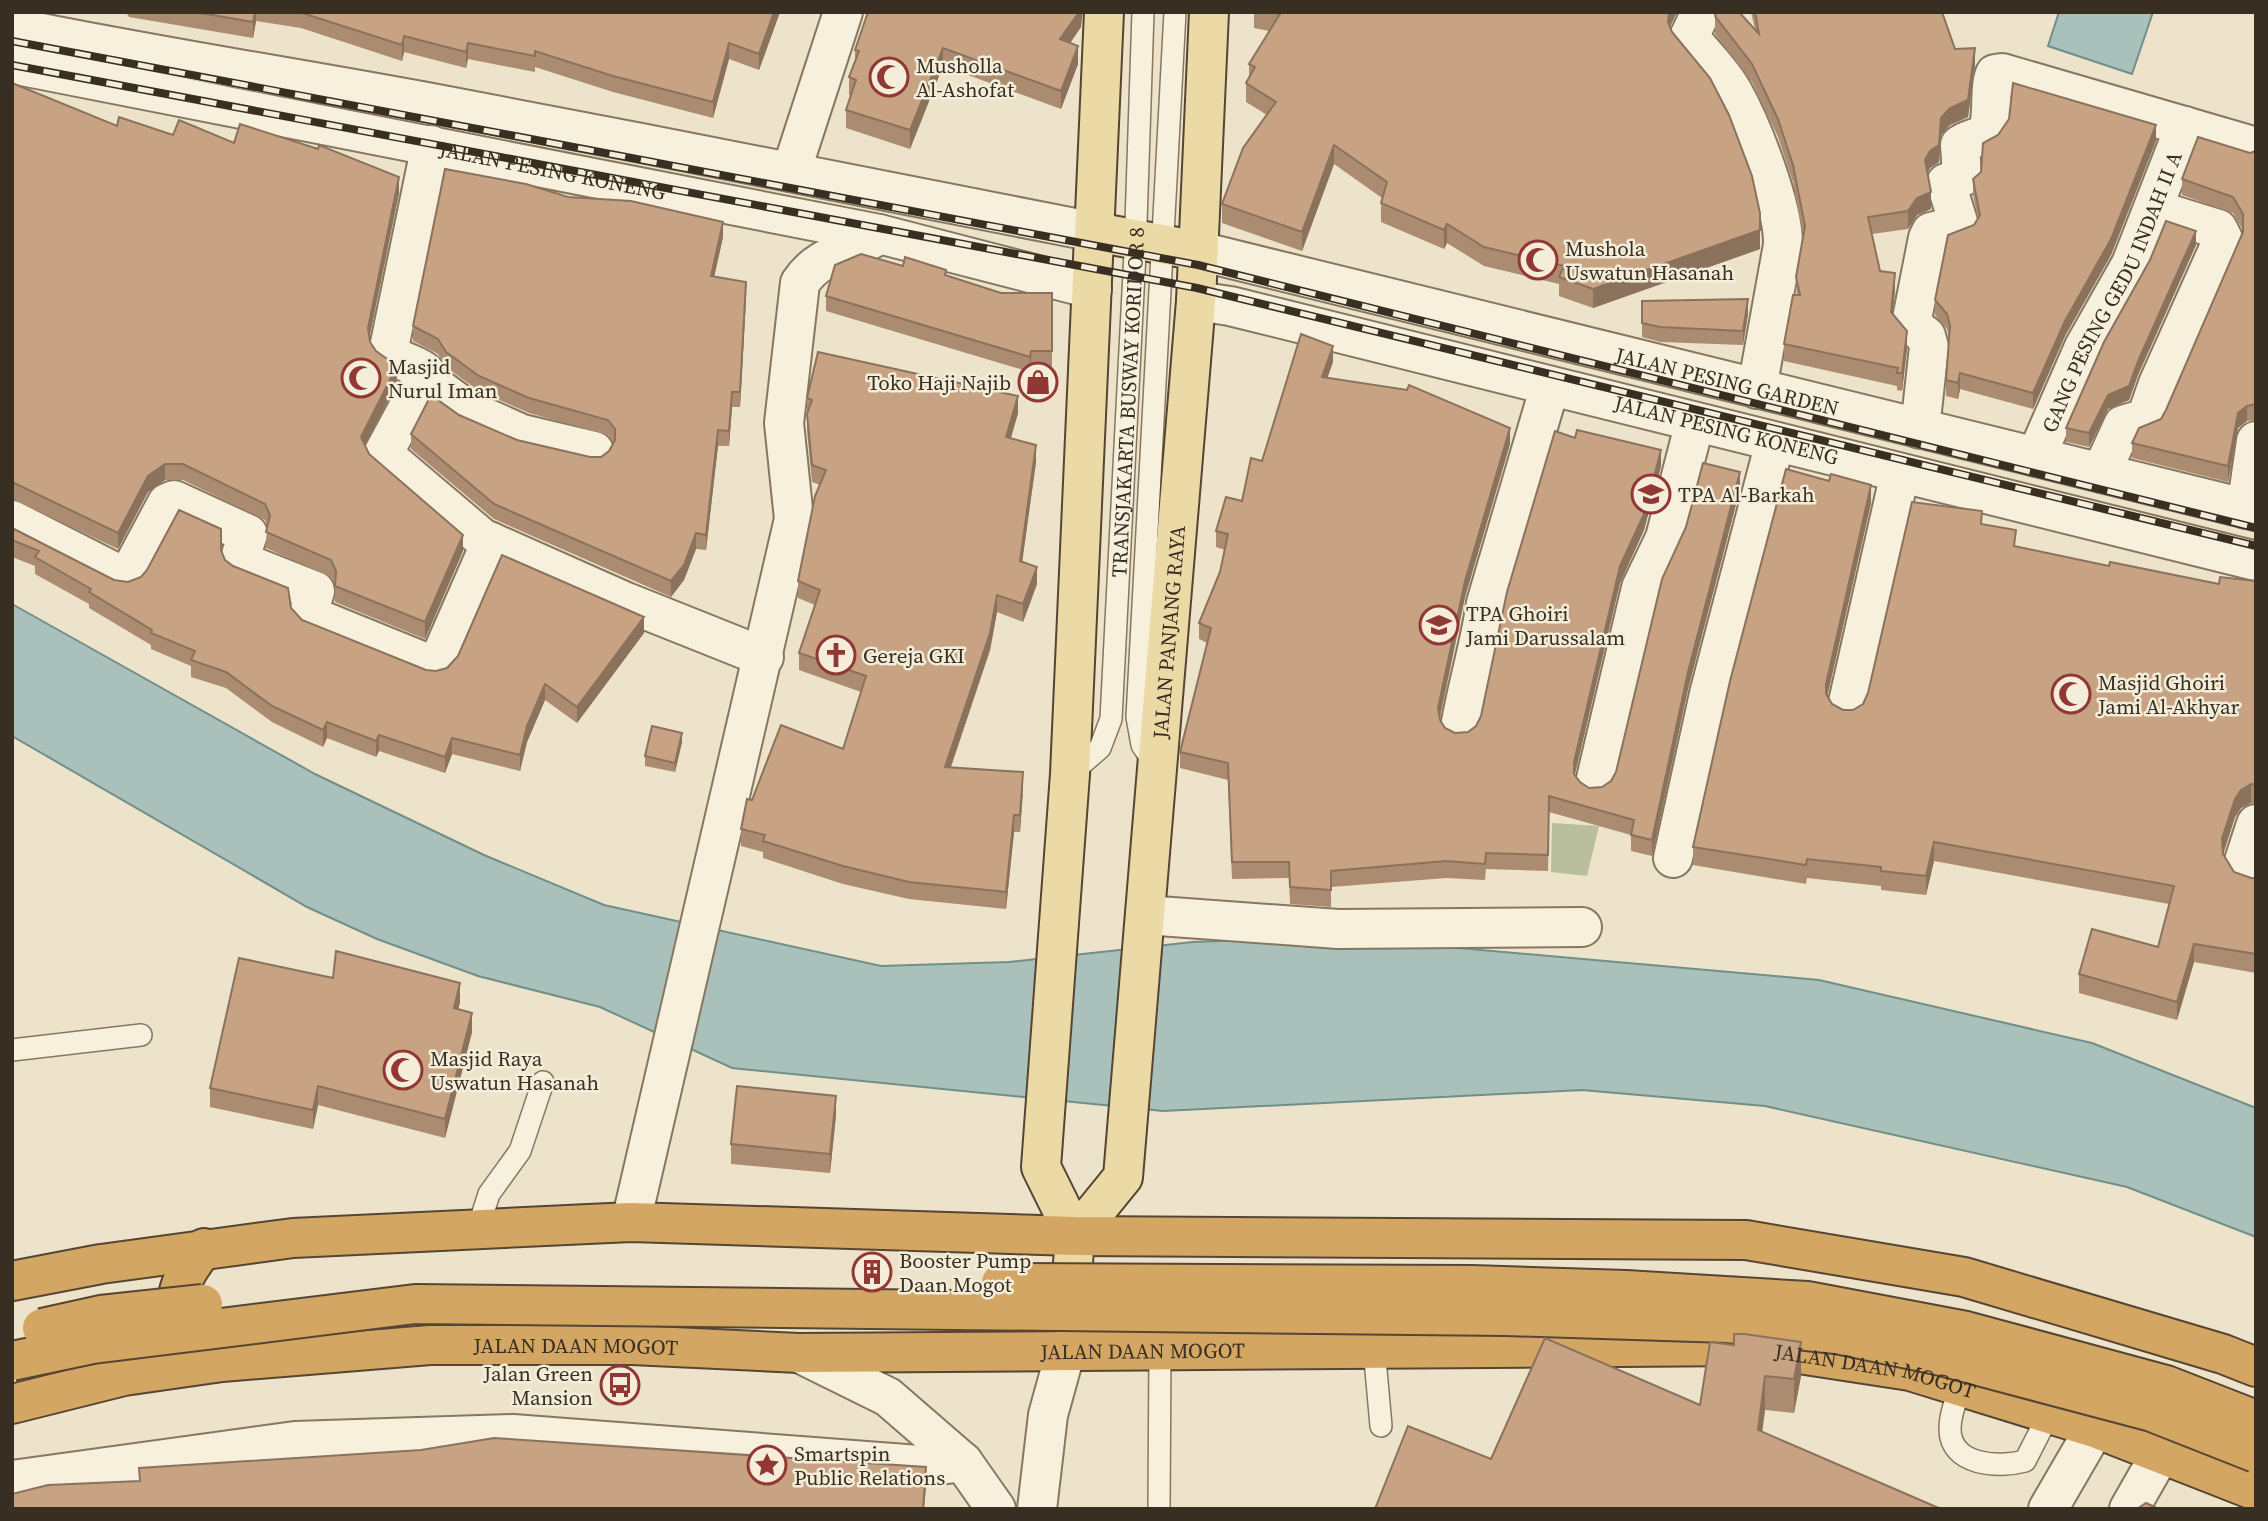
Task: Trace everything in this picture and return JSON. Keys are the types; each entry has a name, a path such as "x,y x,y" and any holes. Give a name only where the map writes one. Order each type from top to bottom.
{"highway":[{"path":"12,1281 204,1248 293,1238 631,1222 1075,1236 1746,1240 1964,1278 2223,1354 2256,1367"},
{"path":"981,1234 1025,1273 1066,1350"},
{"path":"204,1248 184,1273 178,1293 178,1312 181,1325 197,1345 222,1362"},
{"path":"101,1264 135,1284 146,1296 150,1309 152,1324 148,1344 124,1376"},
{"path":"12,1335 101,1315 415,1282 1458,1285 1626,1290 1807,1301 1966,1331 2166,1385 2256,1420"},
{"name":"JALAN DAAN MOGOT","path":"12,1361 93,1344 415,1304 1506,1315 1727,1323 1836,1334 1941,1356 2152,1412 2256,1454"},
{"name":"JALAN DAAN MOGOT","path":"12,1404 124,1376 222,1362 430,1345 632,1345 799,1353 1746,1346 1910,1371 2095,1428 2256,1491"}],"main road":[{"path":"1066,1350 1075,1236 1041,1167 1070,774 1104,12"},
{"name":"JALAN PANJANG RAYA","path":"1075,1236 1123,1177 1196,301 1209,12"},
{"path":"1095,232 1199,251"}],"street":[{"path":"791,172 843,12"},
{"path":"1701,12 1689,37 1733,92 1757,146 1783,224 1783,245 1757,389"},
{"path":"12,27 791,172 1095,232"},
{"name":"JALAN PESING KONENG","path":"12,64 879,234 1093,289"},
{"path":"1920,429 1929,346 1926,336 1913,326 1912,319 1928,235 1959,225 1946,183 1962,177 1960,145 1984,134 1990,127 1991,84 1995,74 2002,73 2256,147"},
{"name":"GANG PESING GEDU INDAH II A","path":"2036,457 2084,347 2123,281 2185,126"},
{"path":"431,145 389,348 393,355 425,372 383,454 491,542 626,602 764,657"},
{"path":"2101,473 2123,425 2146,418 2158,384 2223,239 2218,229 2153,209"},
{"path":"631,1222 794,519 784,423 800,283 810,268 825,257 863,247 879,234"},
{"name":"JALAN PESING GARDEN","path":"1199,251 2251,510"},
{"name":"JALAN PESING KONENG","path":"1196,301 1230,306 2256,561"},
{"path":"424,378 468,410 489,420 522,434 594,451"},
{"path":"1460,728 1469,679 1484,626 1486,603 1550,386"},
{"path":"1595,783 1642,588 1665,538 1695,422"},
{"path":"2251,510 2256,441"},
{"path":"1674,858 1709,694 1775,442"},
{"path":"1847,707 1900,473"},
{"path":"12,520 124,577 128,576 167,503 174,500 248,534 241,555 242,562 315,591 309,611 311,616 434,666 438,663 491,542"},
{"path":"2256,824 2244,861 2247,873 2256,876"},
{"path":"1145,923 1338,929 1581,928"},
{"path":"1037,1509 1048,1415 1066,1350"},
{"path":"799,1353 888,1397 963,1462 996,1509"},
{"path":"2048,1509 2095,1428"},
{"path":"12,1480 295,1441 513,1434 932,1466 963,1462"},
{"path":"2129,1509 2161,1453"}],"lane":[{"name":"TRANSJAKARTA BUSWAY KORIDOR 8","path":"1143,12 1149,242 1137,717 1142,744 1157,766"},
{"name":"TRANSJAKARTA BUSWAY KORIDOR 8","path":"1070,774 1100,748 1111,719 1149,242 1175,12"},
{"path":"12,1050 141,1035"},
{"path":"478,1228 489,1194 520,1151 543,1082"},
{"path":"1374,1348 1381,1426"},
{"path":"1159,1509 1160,1350"},
{"path":"1961,1386 1952,1413 1950,1432 1959,1452 1983,1464 2007,1466 2025,1461 2049,1414"}],"green space":[{"path":"1552,823 1599,826 1587,876 1551,872"}],"water":[{"path":"2059,12 2153,12 2132,74 2048,46"},
{"path":"12,604 315,774 484,855 604,905 881,966 1009,962 1193,942 1334,937 1819,980 2092,1043 2256,1108 2256,1237 2127,1187 1765,1106 1582,1090 1163,1111 732,1068 600,1007 478,976 377,939 307,907 12,736"}],"building":[{"path":"195,12 255,12 253,22"},
{"path":"299,12 774,12 759,54 729,43 713,102 613,76 535,51 535,56 468,43 466,52 404,36 402,45"},
{"path":"868,12 1079,12 1060,39 1078,46 1061,91 943,48 910,130 846,110 856,80 849,77 859,51 855,50"},
{"path":"1269,12 1669,12 1668,22 1672,32 1710,78 1729,115 1752,176 1760,213 1760,230 1593,289 1559,277 1564,266 1484,247 1447,224 1444,230 1381,203 1387,182 1334,145 1302,232 1222,204 1243,148 1276,102 1246,83 1255,67 1249,64 1280,14"},
{"path":"1716,12 1739,12 1759,34 1755,12 1942,12 1955,49 1975,48 1968,100 1950,108 1941,118 1939,145 1930,151 1925,160 1931,192 1917,198 1908,211 1868,217 1880,271 1895,273 1891,312 1907,331 1902,373 1897,373 1898,368 1784,344 1793,295 1800,295 1796,277 1805,226 1793,165 1778,119 1752,64 1715,16"},
{"path":"12,83 117,126 119,117 173,135 179,120 234,143 240,124 318,149 319,145 399,177 368,328 370,342 376,351 397,366 361,437 369,454 463,535 425,622 335,586 336,571 331,560 266,532 270,515 265,504 183,464 165,464 148,476 118,533 12,482"},
{"path":"2013,83 2156,125 2111,239 2065,321 2033,393 1960,373 1958,383 1946,380 1950,326 1947,314 1935,300 1948,235 1974,225 1980,215 1973,179 1981,172 1983,143 1998,135 2009,119"},
{"path":"2198,137 2250,153 2256,151 2256,404 2247,406 2238,413 2228,466 2132,443 2139,428 2161,419 2166,410 2243,232 2243,214 2233,197 2182,179"},
{"path":"445,169 526,184 568,197 631,201 723,222 711,276 746,282 740,392 732,392 729,431 718,430 706,535 696,533 684,565 671,581 494,504 411,434 431,395 459,415 517,440 590,457 601,457 609,451 615,440 615,429 608,420 529,398 479,376 446,352 438,339 413,326"},
{"path":"2166,221 2196,231 2129,386 2108,395 2089,433 2066,428 2104,342 2150,260"},
{"path":"861,254 903,266 905,257 946,270 945,275 1001,293 1052,293 1052,351 1031,351 1030,357 826,296 835,265"},
{"path":"1748,299 1743,331 1660,327 1642,323 1642,301"},
{"path":"1301,334 1333,346 1322,377 1407,390 1409,385 1510,428 1465,581 1438,708 1445,728 1455,733 1468,732 1476,726 1481,716 1507,592 1555,431 1575,438 1577,430 1661,450 1644,514 1620,566 1574,762 1574,774 1589,788 1602,787 1611,781 1616,772 1662,579 1686,527 1703,463 1740,472 1688,672 1652,840 1631,835 1634,820 1549,796 1548,855 1486,853 1485,864 1446,861 1331,871 1331,890 1290,887 1289,862 1232,862 1228,763 1180,752 1211,628 1199,623 1220,572 1228,534 1216,531 1226,497 1242,501 1251,458 1262,461"},
{"path":"818,352 1018,396 1006,437 1036,445 1020,561 1037,567 1023,604 997,595 990,633 945,767 1023,772 1020,815 1014,815 1006,892 909,882 843,866 763,841 765,835 741,829 747,799 752,800 781,725 843,749 866,676 799,653 820,590 798,581 815,496 826,470 812,465 807,414 812,400 807,398"},
{"path":"1786,469 1829,481 1831,474 1871,485 1826,684 1826,694 1832,704 1843,710 1853,710 1863,704 1868,693 1912,502 1982,511 1981,524 2016,530 2014,546 2109,566 2110,562 2219,584 2220,577 2256,581 2256,785 2251,784 2241,790 2235,799 2222,839 2223,854 2234,872 2256,878 2256,954 2194,944 2177,1002 2079,974 2092,929 2158,947 2174,886 1934,842 1926,876 1881,871 1881,867 1807,859 1806,865 1693,847 1730,681"},
{"path":"179,510 221,529 221,550 225,560 233,566 288,588 291,608 302,620 426,670 447,668 458,656 502,555 644,617 577,707 545,684 527,726 520,755 452,738 445,757 379,735 376,741 327,722 323,730 272,706 226,672 191,660 195,651 151,633 152,630 89,592 91,589 35,557 39,551 12,540 12,528 114,580 128,582 141,577 147,570"},
{"path":"652,726 682,733 675,763 645,756"},
{"path":"336,951 460,983 454,1008 472,1013 445,1119 318,1086 313,1110 210,1088 239,958 333,978"},
{"path":"737,1086 836,1096 830,1154 731,1144"},
{"path":"1734,1334 1801,1342 1794,1379 1765,1376 1758,1430 1941,1509 1375,1509 1408,1426 1491,1459 1545,1338 1700,1405 1710,1342 1734,1345"},
{"path":"494,1438 926,1467 923,1509 12,1509 12,1494 48,1485 140,1481 139,1468 421,1450"},
{"path":"2146,1503 2159,1509 2137,1509"}],"railway":[{"path":"12,41 1198,265 2256,528"},
{"path":"12,65 1197,288 2256,546"}],"place":[{"name":"Musholla Al-Ashofat","path":"889,77"},
{"name":"Mushola Uswatun Hasanah","path":"1538,260"},
{"name":"Masjid Nurul Iman","path":"361,378"},
{"name":"Toko Haji Najib","path":"1038,382"},
{"name":"TPA Al-Barkah","path":"1651,494"},
{"name":"TPA Ghoiri Jami Darussalam","path":"1439,625"},
{"name":"Gereja GKI","path":"836,655"},
{"name":"Masjid Ghoiri Jami Al-Akhyar","path":"2071,694"},
{"name":"Masjid Raya Uswatun Hasanah","path":"403,1070"},
{"name":"Booster Pump Daan Mogot","path":"872,1272"},
{"name":"Jalan Green Mansion","path":"620,1385"},
{"name":"Smartspin Public Relations","path":"767,1465"}]}
